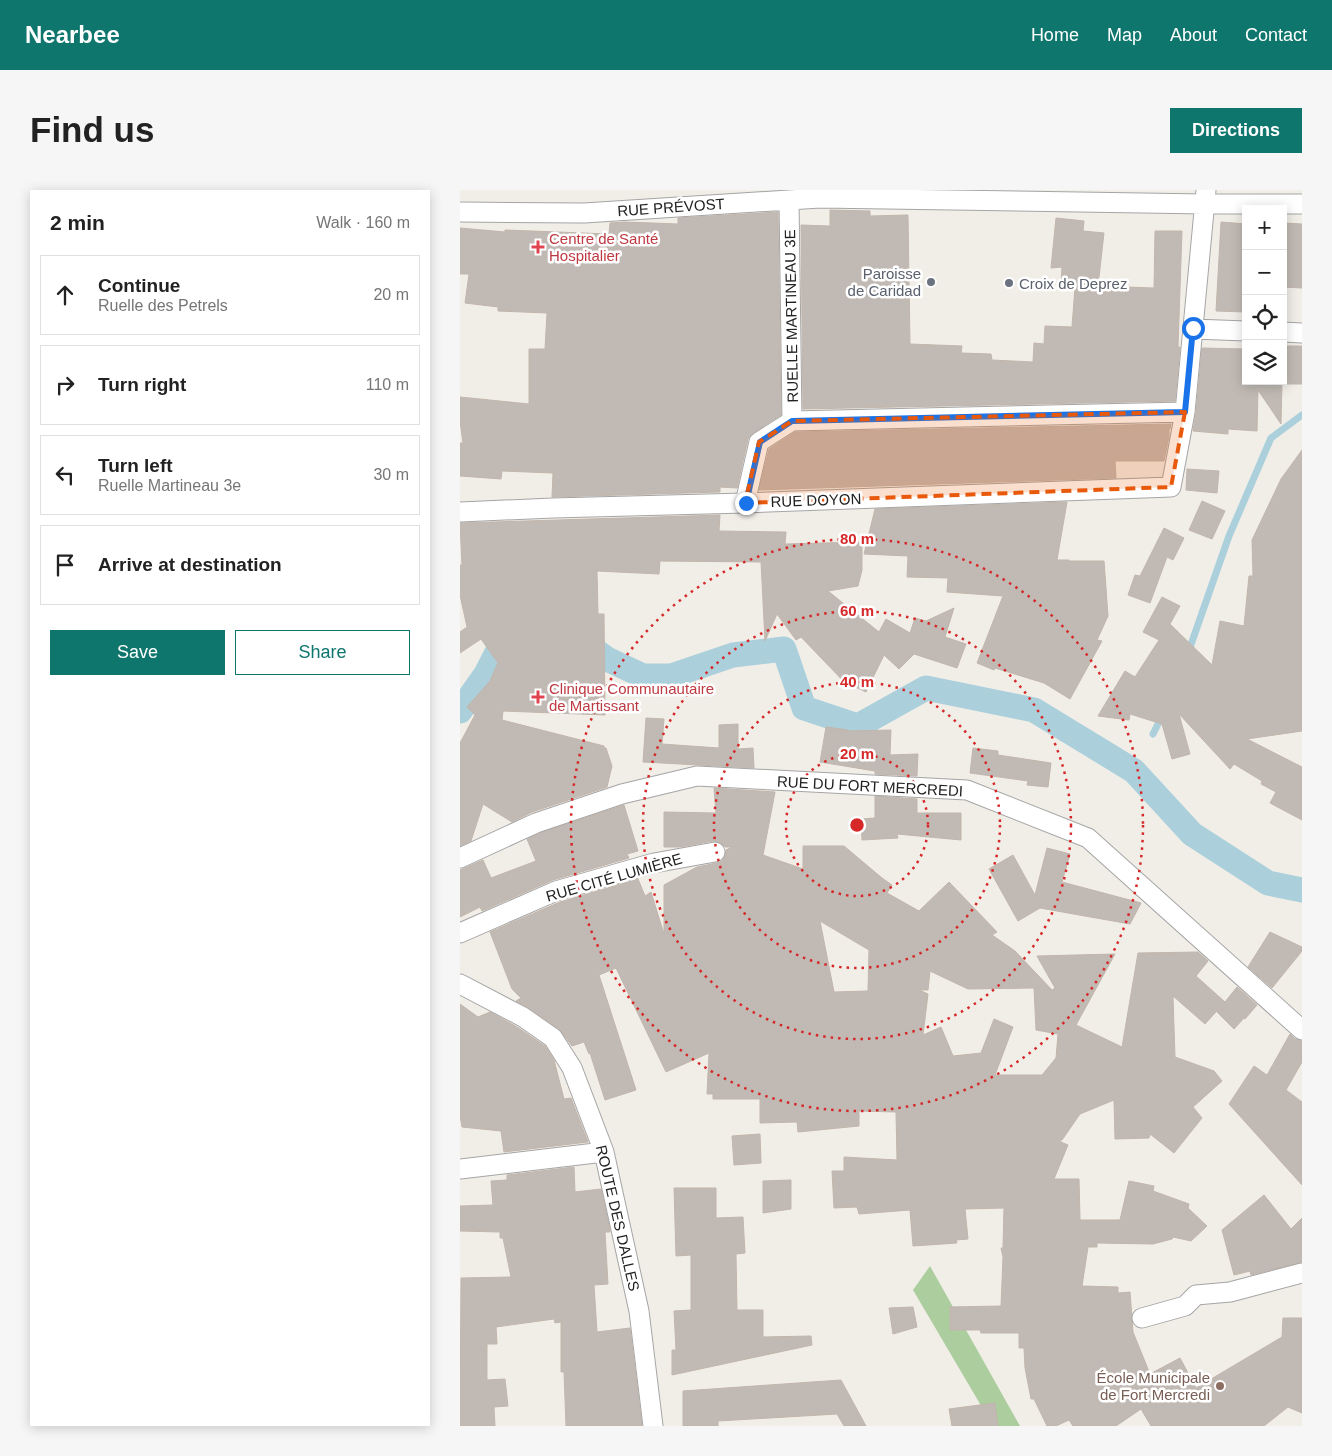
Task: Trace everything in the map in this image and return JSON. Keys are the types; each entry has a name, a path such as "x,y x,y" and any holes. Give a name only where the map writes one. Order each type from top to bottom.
{"street":[{"name":"RUE PRÉVOST","path":"460,212 584,213 789,200 821,194 1206,197 1302,204"},
{"path":"792,421 1185,412 1206,197"},
{"name":"RUELLE MARTINEAU 3E","path":"746,503 760,442 792,421 789,200"},
{"path":"1193,328 1242,331"},
{"path":"1287,332 1302,333"},
{"name":"RUE DOYON","path":"460,512 1171,487 1185,412"},
{"name":"RUE DU FORT MERCREDI","path":"460,858 545,820 622,794 697,776 968,790 1088,838 1302,1030"},
{"name":"RUE CITÉ LUMIÈRE","path":"460,933 556,891 654,863 715,852"},
{"name":"ROUTE DES DALLES","path":"460,984 523,1017 553,1038 572,1068 604,1152 639,1310 653,1426"},
{"path":"460,1168 604,1152"},
{"path":"1142,1318 1185,1306 1196,1295 1230,1292 1302,1273"}],"highlighted area":[{"path":"1185,412 1171,487 745,503 759,442 792,421"}],"green space":[{"path":"930,1266 1020,1426 986,1426 983,1409 913,1290"}],"building":[{"path":"830,210 870,211 870,216 908,215 910,344 962,346 961,353 991,354 992,360 1033,362 1034,343 1044,344 1045,326 1072,327 1075,287 1061,285 1062,267 1051,268 1056,218 1084,221 1083,231 1104,233 1098,286 1154,288 1155,231 1182,231 1178,347 1180,347 1175,401 803,409 801,225 830,226"},
{"path":"778,212 781,415 753,433 748,439 737,488 720,487 720,492 552,497 553,473 502,471 501,479 460,476 460,443 463,443 460,421 460,397 529,404 529,349 545,349 547,313 498,311 498,307 465,303 469,274 460,274 460,228 505,232 505,230 609,234 610,223 678,224 678,218"},
{"path":"1221,222 1242,224 1242,312 1216,311"},
{"path":"1287,223 1302,224 1302,288 1287,287"},
{"path":"1287,346 1302,346 1302,384 1287,384"},
{"path":"1202,348 1242,349 1242,385 1282,385 1281,424 1258,390 1257,431 1228,429 1228,434 1193,431"},
{"path":"1171,424 1164,461 1115,461 1116,478 759,490 769,449 795,432"},
{"path":"1302,450 1302,731 1247,739 1302,767 1302,820 1270,803 1276,792 1261,784 1262,781 1234,764 1230,769 1179,714 1190,754 1172,759 1162,724 1130,714 1129,720 1098,716 1125,671 1135,677 1159,640 1143,632 1162,597 1180,606 1170,624 1212,665 1220,621 1244,626 1249,576 1253,576 1252,540 1281,479"},
{"path":"1187,469 1219,471 1217,493 1186,490"},
{"path":"1202,501 1225,511 1212,539 1189,530"},
{"path":"1067,502 1057,560 1104,561 1108,616 1097,640 1102,641 1070,699 1044,683 995,668 994,670 977,663 1003,596 947,592 948,578 907,577 908,556 864,554 875,509"},
{"path":"720,515 719,531 786,532 785,544 862,542 862,570 858,586 828,591 879,632 886,619 910,633 915,618 926,621 954,608 945,637 966,644 957,668 914,654 899,669 884,655 866,692 851,685 849,687 801,637 796,640 777,614 765,641 761,562 660,561 659,574 597,571 598,614 604,614 605,715 503,711 502,720 604,746 612,766 607,787 532,812 512,822 483,804 471,841 460,846 460,743 475,715 467,707 490,681 498,663 481,639 460,653 460,632 467,627 460,595 460,565 462,565 460,523"},
{"path":"1164,528 1184,538 1173,560 1167,557 1150,603 1128,595 1135,575 1140,576"},
{"path":"646,718 664,719 662,744 719,748 719,725 738,724 738,749 753,748 754,768 643,762"},
{"path":"826,727 848,731 891,730 890,755 918,754 917,776 875,774 875,771 820,762"},
{"path":"973,748 998,751 998,755 1051,763 1048,787 1027,785 1028,781 970,773"},
{"path":"714,788 775,792 763,855 803,869 803,846 844,846 892,885 887,893 919,911 949,882 997,932 992,935 1015,951 1052,990 1055,988 1037,956 1115,954 1076,1025 1122,1047 1138,953 1198,952 1208,961 1196,976 1225,1002 1205,1024 1173,996 1175,1057 1214,1071 1222,1081 1193,1107 1202,1118 1174,1153 1150,1134 1149,1138 1115,1139 1114,1100 1080,1114 1062,1140 1060,1140 1068,1145 1054,1179 1079,1179 1080,1220 1120,1220 1129,1181 1154,1186 1153,1191 1189,1204 1188,1208 1207,1226 1191,1241 1173,1237 1172,1239 1153,1244 1097,1243 1097,1247 1088,1247 1082,1286 1118,1287 1118,1293 1130,1292 1133,1332 1150,1374 1180,1358 1196,1388 1282,1337 1283,1318 1302,1318 1302,1413 1288,1407 1264,1426 1151,1426 1141,1409 1116,1426 1073,1426 1069,1420 1056,1426 1047,1426 1034,1399 1031,1399 1025,1368 1024,1348 1019,1348 1019,1333 981,1333 980,1330 950,1330 950,1307 1001,1306 1003,1257 1001,1248 1003,1248 1004,1208 965,1209 968,1239 956,1240 957,1243 913,1246 910,1210 859,1214 857,1207 834,1208 832,1171 844,1171 844,1157 897,1160 896,1112 859,1111 859,1126 798,1132 797,1122 760,1123 760,1099 713,1099 713,1094 707,1094 709,1053 666,1072 616,968 599,975 636,1090 605,1100 590,1053 584,1042 572,1046 559,1029 516,1001 521,998 512,989 490,932 560,902 638,879 645,896 651,892 664,934 664,885 697,867 722,861 726,850 732,847 725,847 719,842 713,841 680,847 664,847 664,812 716,813","holes":["820,921 869,950 868,991 834,992","930,971 968,989 1034,988 1036,1030 1058,1034 1056,1058 1042,1075 995,1075 1013,1027 994,1019 981,1053 953,1056 941,1027 923,1035 928,994 919,990 928,990"]},
{"path":"875,796 917,799 917,813 961,813 961,840 897,834 898,838 862,840 861,819 875,818"},
{"path":"624,805 638,851 627,854 629,858 553,880 482,911 480,907 460,917 460,870 483,860 491,878 536,861 527,839"},
{"path":"1047,848 1070,854 1062,882 1141,903 1130,924 1040,908 1018,921 989,869 1013,855 1035,895"},
{"path":"1270,932 1302,947 1302,951 1272,988 1248,967"},
{"path":"1237,987 1257,1005 1234,1029 1217,1012"},
{"path":"460,1004 478,1017 490,1012 545,1046 554,1060 564,1099 571,1098 588,1142 504,1152 501,1131 462,1127 460,1115"},
{"path":"1290,1034 1295,1039 1302,1041 1302,1062 1286,1090 1302,1102 1302,1185 1229,1104 1254,1066 1267,1075"},
{"path":"760,1134 761,1163 734,1165 732,1136"},
{"path":"574,1167 575,1192 601,1189 610,1232 605,1232 608,1284 594,1285 597,1332 630,1328 642,1426 566,1426 564,1372 561,1372 561,1322 555,1323 554,1319 496,1327 497,1344 487,1344 487,1380 505,1379 508,1406 494,1407 495,1426 460,1426 461,1278 511,1277 500,1232 460,1231 460,1206 493,1205 491,1181 507,1180 507,1175"},
{"path":"791,1180 791,1209 763,1213 763,1181"},
{"path":"674,1188 716,1188 716,1218 743,1217 745,1253 736,1254 737,1310 763,1310 763,1337 811,1336 812,1345 672,1375 672,1350 676,1350 674,1311 691,1310 691,1255 676,1256"},
{"path":"1264,1195 1291,1229 1302,1218 1302,1262 1251,1275 1250,1271 1234,1275 1222,1230"},
{"path":"913,1307 917,1327 893,1334 889,1308"},
{"path":"841,1380 866,1426 844,1426 837,1414 718,1421 718,1426 683,1426 683,1391"},
{"path":"995,1403 998,1426 952,1426 949,1409"}],"waterway":[{"path":"1188,653 1229,536 1271,438 1302,415"},
{"path":"460,711 486,674 508,631 512,631"},
{"path":"576,637 607,659 643,676 671,676 733,655 784,649 804,708 858,726 926,688 1034,710 1134,771 1192,834 1268,883 1302,890"},
{"path":"1153,734 1162,716"}],"place":[{"name":"Centre de Santé Hospitalier","path":"538,247"},
{"name":"Paroisse de Caridad","path":"931,282"},
{"name":"Croix de Deprez","path":"1009,283"},
{"name":"Clinique Communautaire de Martissant","path":"538,697"},
{"name":"École Municipale de Fort Mercredi","path":"1220,1386"}],"route":[{"path":"746,503 760,442 792,421 1185,412 1193,328"}]}
